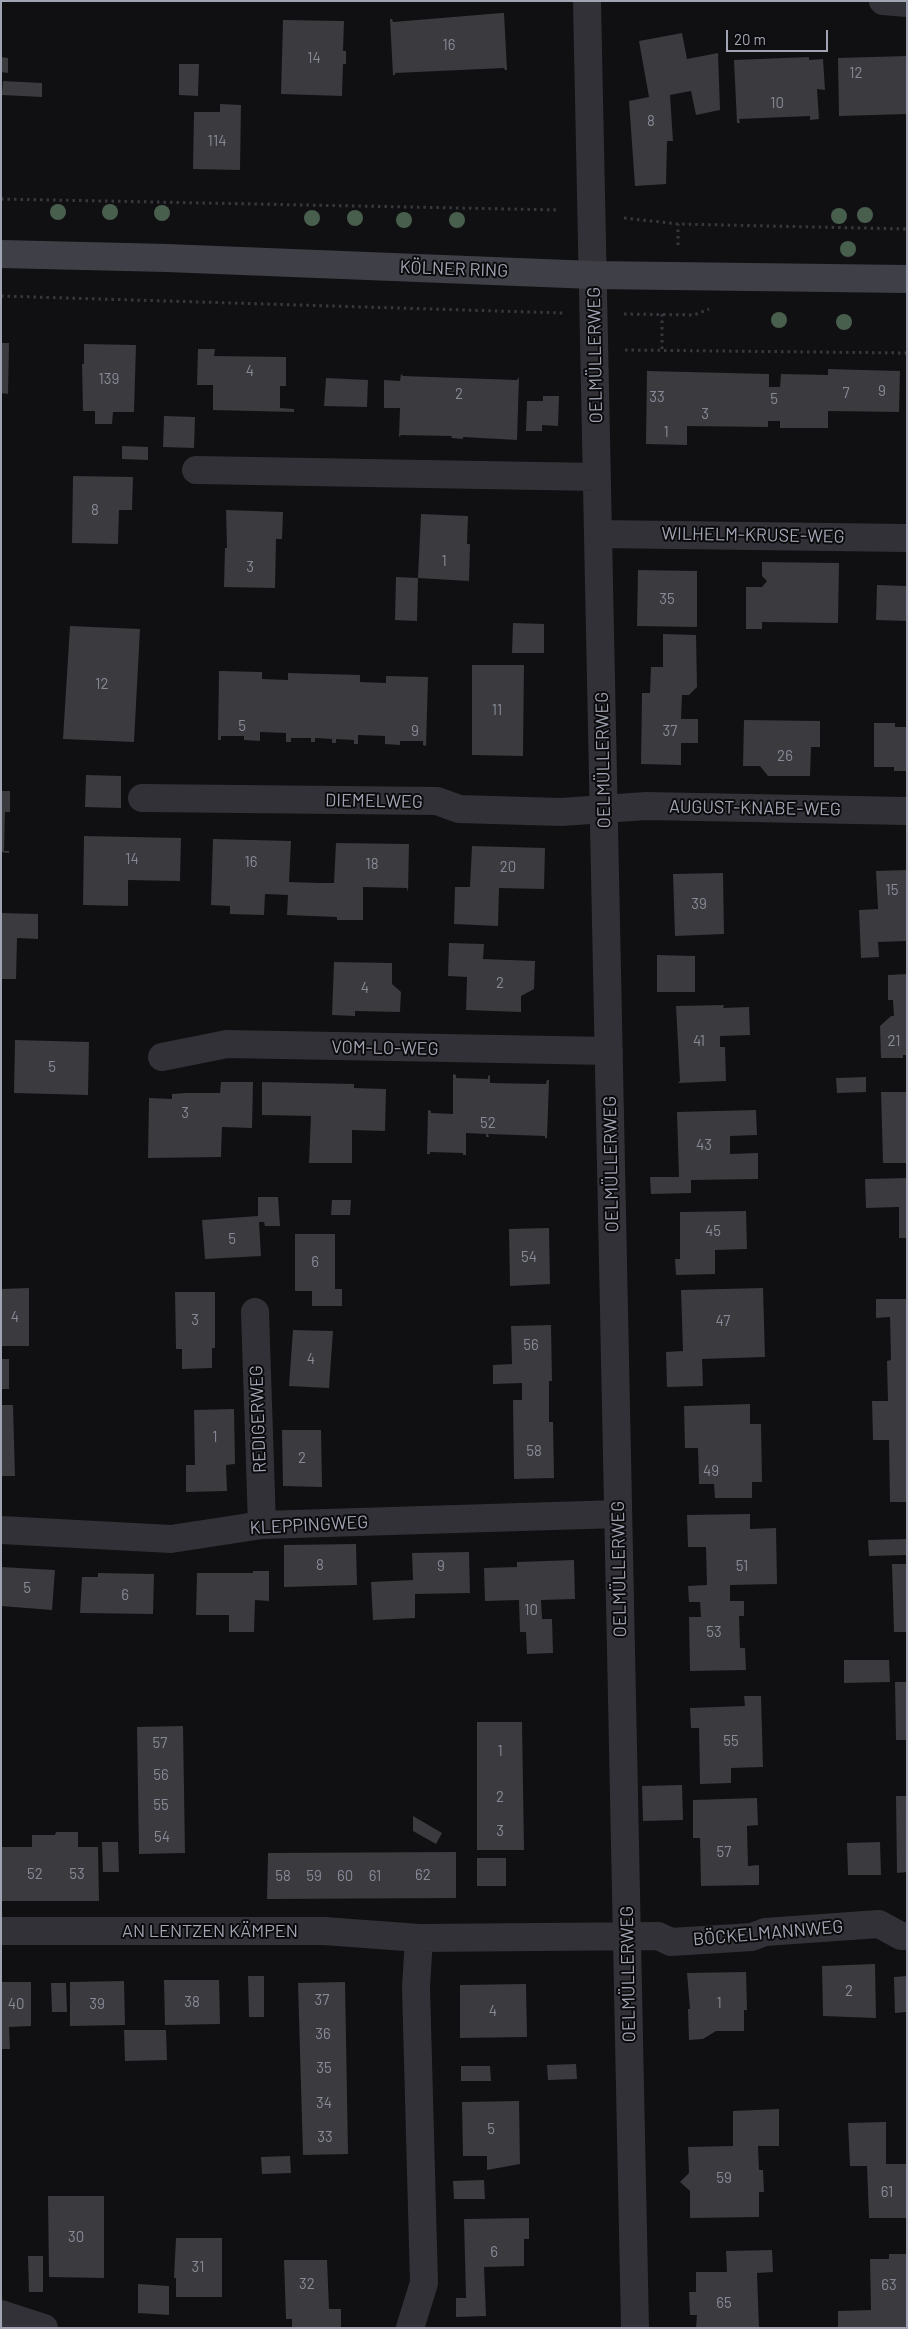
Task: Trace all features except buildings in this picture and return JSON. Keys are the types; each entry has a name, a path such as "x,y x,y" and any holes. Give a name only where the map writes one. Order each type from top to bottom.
{"main road":[{"name":"KÖLNER RING","path":"1,254 166,258 593,275 907,279"}],"street":[{"name":"OELMÜLLERWEG","path":"587,1 635,2328"},
{"path":"883,1 907,3"},
{"path":"196,470 597,478"},
{"name":"WILHELM-KRUSE-WEG","path":"598,534 907,538"},
{"name":"DIEMELWEG","path":"142,798 437,801 459,809 561,812 604,808"},
{"name":"AUGUST-KNABE-WEG","path":"604,808 646,806 907,811"},
{"name":"VOM-LO-WEG","path":"162,1057 227,1044 609,1051"},
{"name":"REDIGERWEG","path":"255,1312 262,1526"},
{"name":"KLEPPINGWEG","path":"1,1530 171,1538 262,1526 618,1514"},
{"name":"BÖCKELMANNWEG","path":"627,1938 658,1936 671,1942 752,1937 765,1932 879,1924 901,1936 907,1936"},
{"name":"AN LENTZEN KÄMPEN","path":"1,1931 324,1931 419,1938 627,1938"},
{"path":"410,2328 424,2284 416,1987 419,1938"},
{"path":"1,2314 44,2328"}],"path":[{"path":"1,199 566,210 592,215 678,224 907,230"},
{"path":"1,296 594,314 694,315 718,305"},
{"path":"662,314 662,350"},
{"path":"595,349 907,353"}]}
